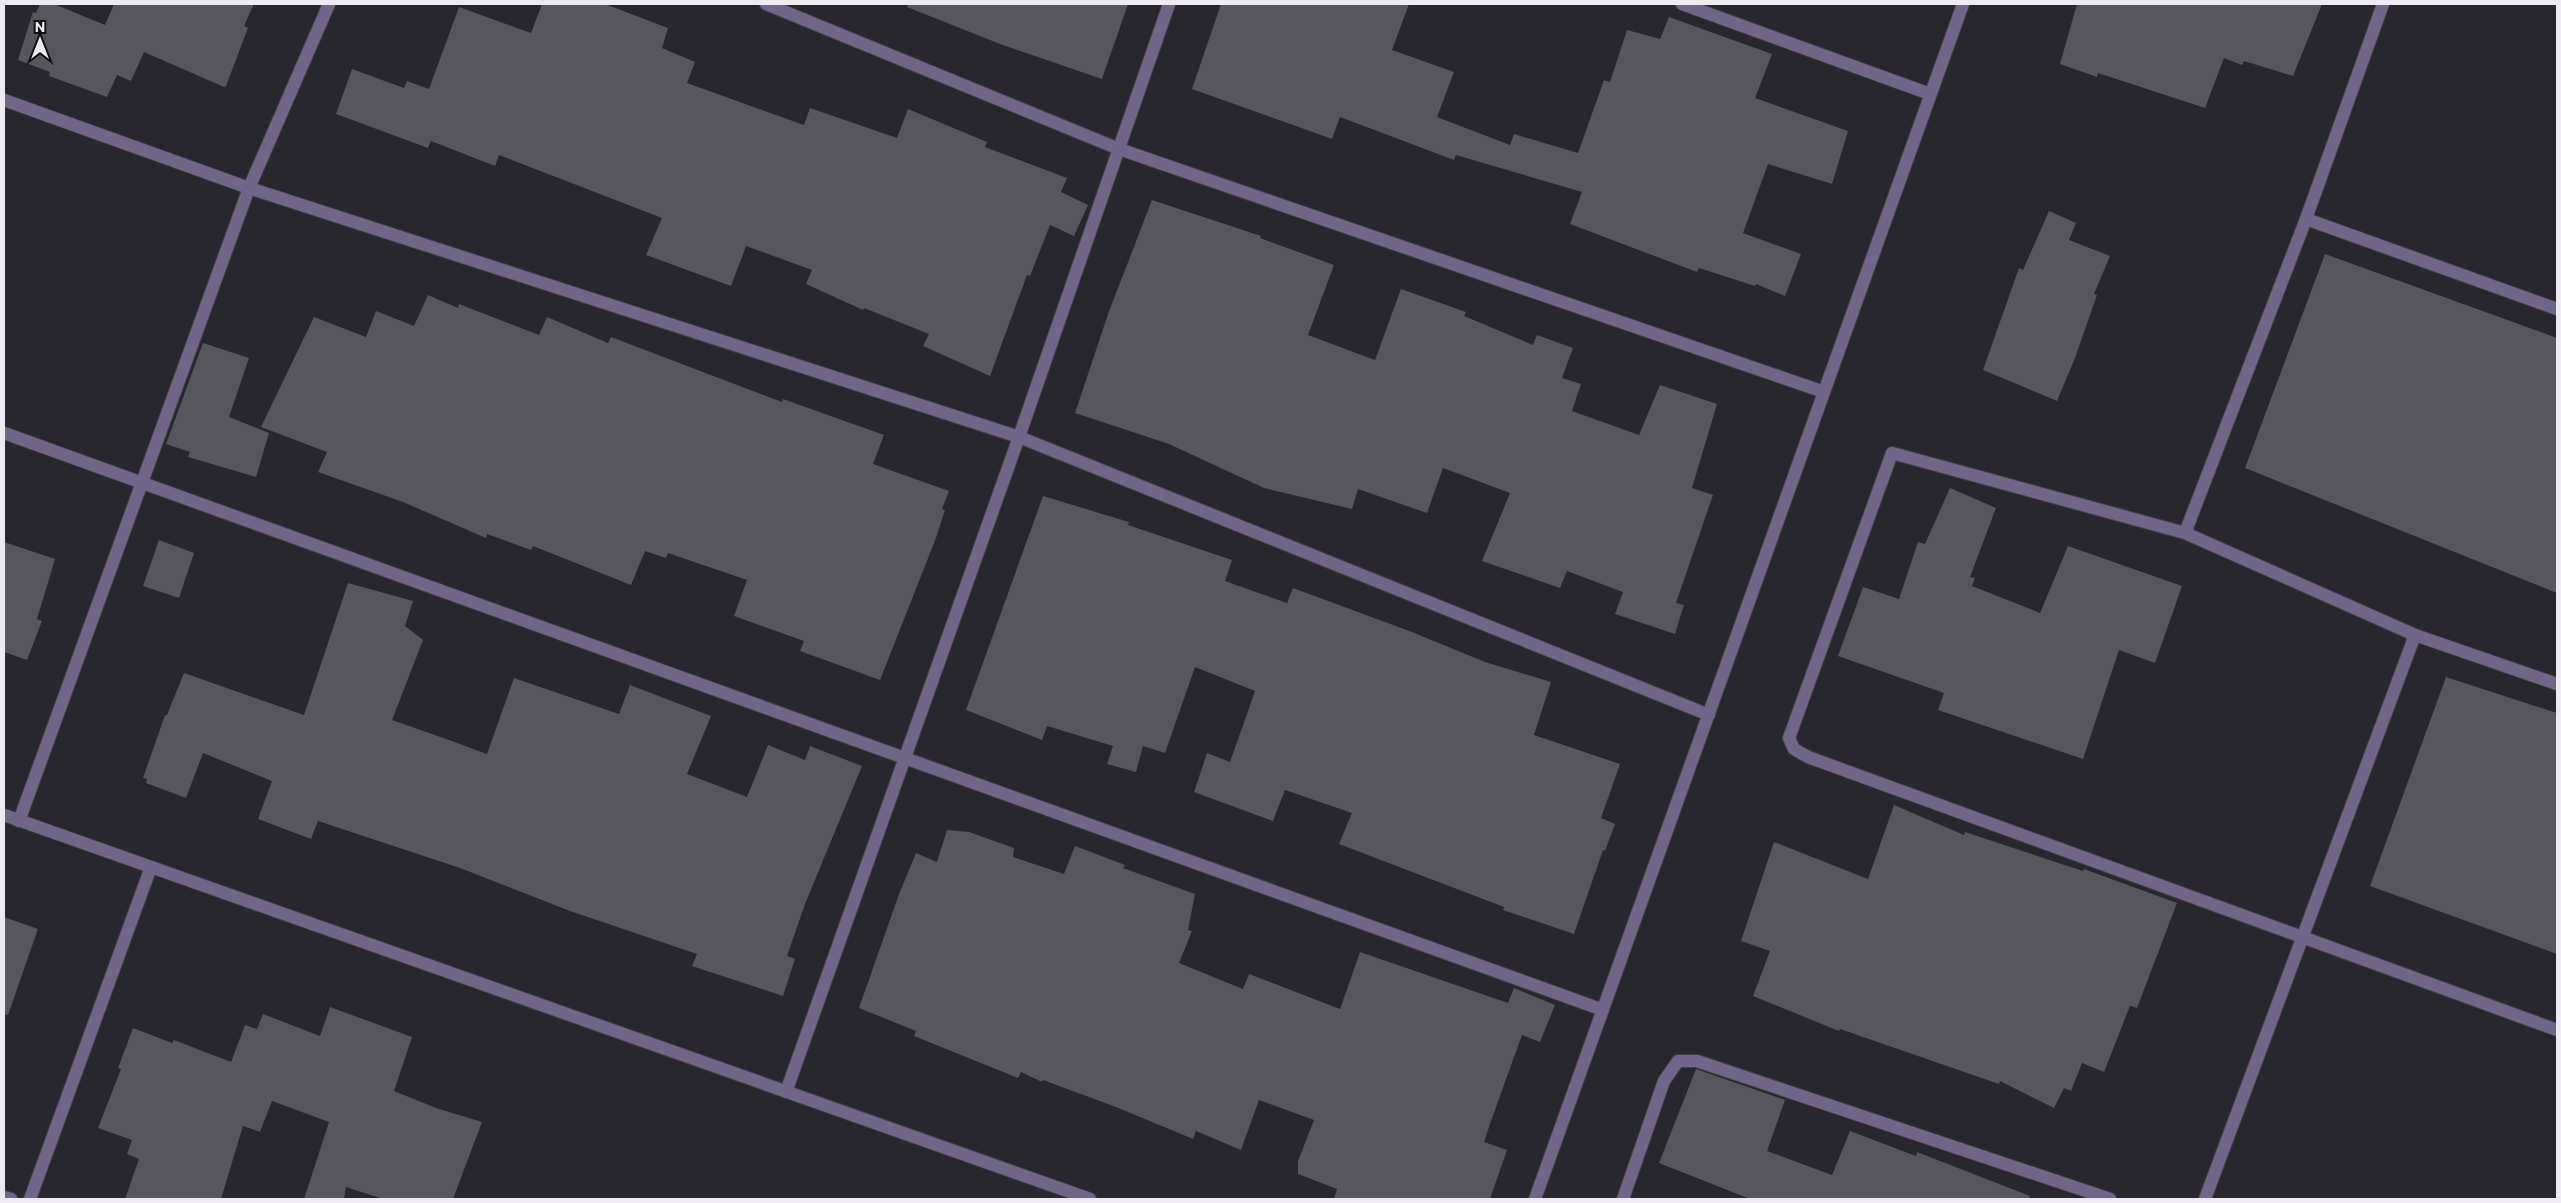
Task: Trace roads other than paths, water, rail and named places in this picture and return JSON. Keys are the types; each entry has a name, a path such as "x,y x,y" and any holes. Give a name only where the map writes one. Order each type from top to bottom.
{"street":[{"path":"19,821 248,188 329,4"},
{"path":"766,4 1119,149 1824,392"},
{"path":"786,1092 1019,437 1169,4"},
{"path":"1682,4 1930,94"},
{"path":"1535,1199 1963,4"},
{"path":"2185,533 2306,219 2383,4"},
{"path":"4,100 248,188 1019,437 1709,714"},
{"path":"2306,219 2557,309"},
{"path":"4,433 1603,1010"},
{"path":"2557,684 2415,635 2185,533 1892,452 1789,738 1794,749 1808,757 2557,1030"},
{"path":"2205,1199 2415,635"},
{"path":"4,815 1090,1199"},
{"path":"30,1199 151,867"},
{"path":"1623,1199 1664,1081 1678,1061 1697,1061 2110,1199"},
{"path":"4,1197 11,1199"}]}
